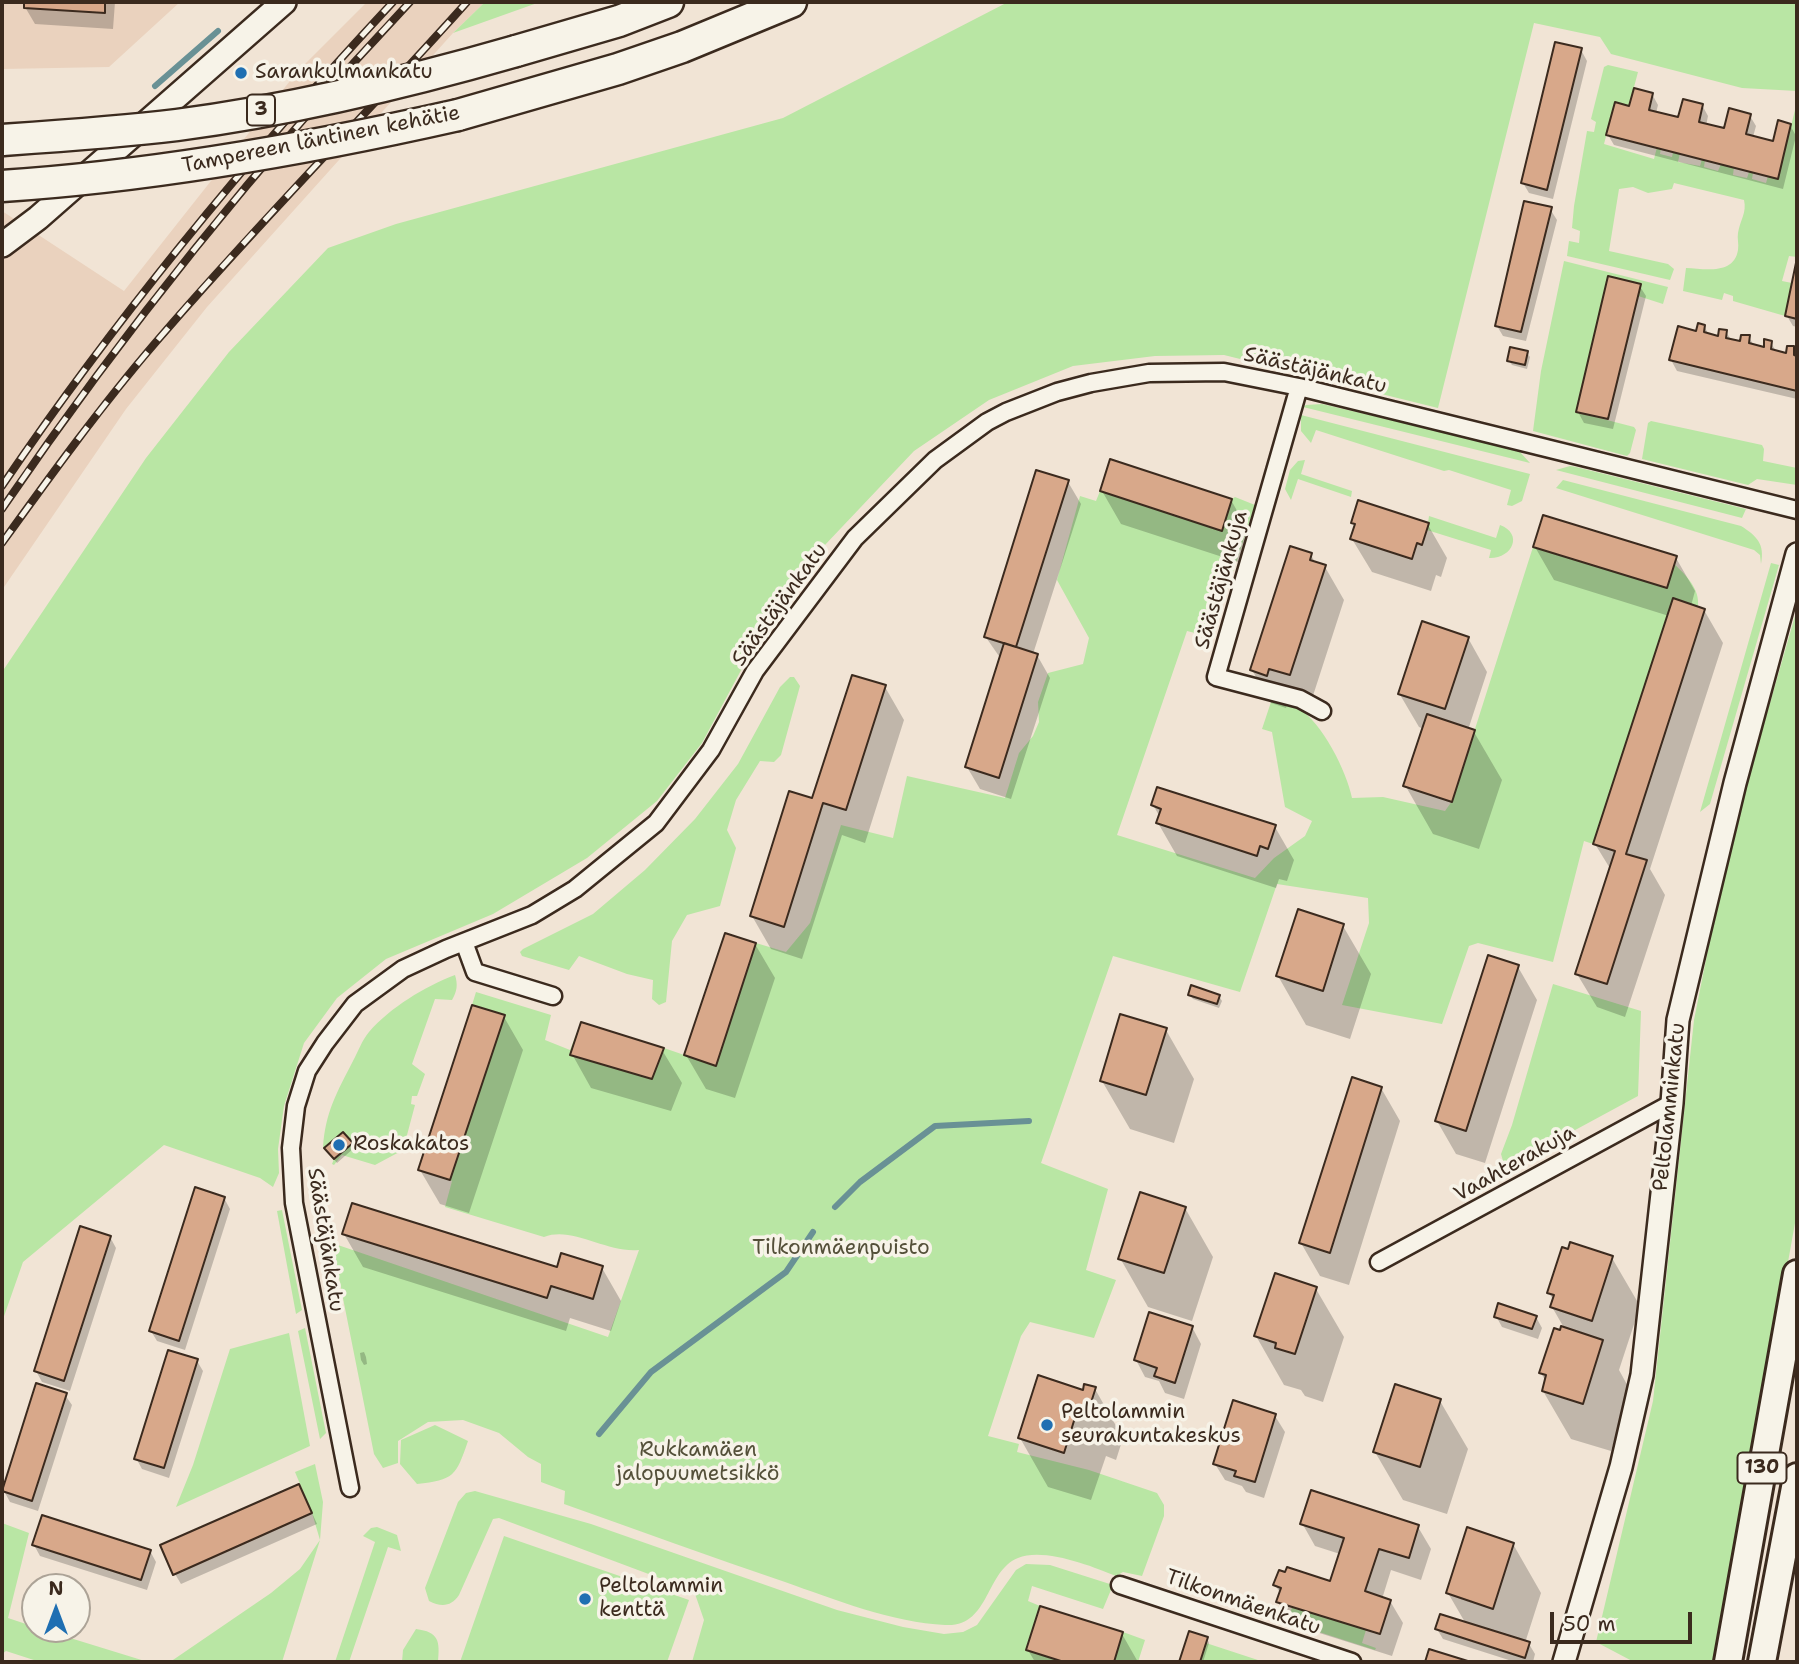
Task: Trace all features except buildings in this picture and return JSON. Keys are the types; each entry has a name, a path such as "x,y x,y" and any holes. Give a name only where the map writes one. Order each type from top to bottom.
{"highway":[{"name":"Tampereen läntinen kehätie","path":"2,140 180,124 282,107 421,78 619,21 667,2"},
{"name":"Tampereen läntinen kehätie","path":"2,186 222,161 369,135 458,115 618,69 790,2"},
{"name":"3","path":"732,26 815,2"}],"main road":[{"path":"2,245 38,218 284,2"},
{"name":"130","path":"1728,1662 1797,1274"},
{"name":"130","path":"1762,1662 1797,1476"}],"street":[{"name":"Säästäjänkatu","path":"350,1488 294,1203 291,1149 296,1106 307,1071 355,1004 403,969 532,915 575,889 656,823 711,750 755,671 855,538 916,478 962,439 1006,412 1057,392 1119,377 1170,372 1224,372 1299,387 1797,510"},
{"name":"Säästäjänkuja","path":"1299,387 1216,677 1300,699 1322,711"},
{"name":"Peltolamminkatu","path":"1564,1662 1621,1467 1640,1386 1672,1103 1678,1020 1735,783 1797,554"},
{"path":"464,942 475,972 553,996"},
{"name":"Vaahterakuja","path":"1379,1262 1672,1103"},
{"name":"Tilkonmäenkatu","path":"1120,1584 1352,1662"}],"shaded area":[{"path":"2,2 180,2 109,67 2,69"},
{"path":"367,2 485,2 453,33 207,307 126,409 2,590 2,211 124,291 297,72"}],"green space":[{"path":"485,2 540,2 453,33"},
{"path":"1008,2 1797,2 1797,91 1742,88 1611,54 1600,37 1534,23 1438,408 1224,355 1155,356 1073,366 989,400 914,451 824,546 761,633 702,743 657,801 587,858 493,914 386,959 337,998 304,1043 284,1106 278,1149 279,1173 273,1187 260,1178 164,1145 23,1262 2,1322 2,672 146,458 229,352 328,248 396,224 783,118"},
{"path":"1608,65 1638,72 1629,106 1615,103 1604,144 1654,159 1657,147 1661,148 1660,154 1672,157 1673,152 1680,153 1678,162 1700,166 1702,159 1705,160 1704,167 1718,171 1721,164 1734,167 1733,175 1747,178 1749,172 1753,173 1752,179 1766,183 1768,176 1778,178 1797,102 1797,257 1789,256 1782,281 1792,283 1785,316 1733,301 1733,296 1724,293 1722,300 1683,291 1686,268 1718,269 1731,264 1738,248 1738,233 1745,209 1744,200 1674,183 1672,189 1648,193 1633,187 1619,189 1609,251 1668,264 1674,269 1670,280 1567,256 1569,241 1579,243 1580,231 1572,228 1574,206 1587,131 1594,132 1596,122 1591,119 1604,67"},
{"path":"1564,261 1668,287 1663,304 1638,296 1640,284 1608,276 1576,412 1634,427 1636,430 1627,456 1533,431 1541,371"},
{"path":"1322,404 1499,445 1520,452 1530,463 1303,407"},
{"path":"1301,415 1530,474 1522,501 1512,506 1507,505 1511,490 1316,430 1311,443 1301,431"},
{"path":"1651,421 1762,445 1763,461 1797,468 1797,485 1757,479 1748,485 1642,459 1648,423"},
{"path":"1305,460 1301,474 1352,491 1351,497 1298,479 1291,500 1285,489 1290,470 1298,461"},
{"path":"1570,466 1746,509 1742,518 1556,470"},
{"path":"1563,480 1741,526 1759,541 1762,551 1761,564 1760,555 1754,550 1556,488"},
{"name":"Tilkonmäenpuisto","path":"1100,491 1221,531 1232,499 1235,497 1255,505 1214,629 1199,634 1187,631 1117,835 1255,878 1274,858 1305,836 1312,821 1285,807 1272,732 1262,729 1271,702 1298,708 1316,724 1339,762 1352,798 1383,797 1445,811 1452,801 1533,547 1667,588 1674,564 1691,583 1698,600 1698,606 1674,598 1593,844 1584,841 1553,962 1478,943 1469,946 1442,1024 1342,1005 1369,923 1368,898 1277,884 1240,992 1113,956 1041,1163 1108,1189 1086,1270 1116,1280 1094,1338 1030,1322 1021,1336 988,1436 1019,1444 1017,1452 1089,1470 1157,1493 1164,1505 1164,1516 1142,1576 1123,1572 1116,1576 1067,1559 1028,1555 1007,1565 971,1618 960,1624 925,1623 843,1603 564,1504 565,1491 541,1482 541,1464 499,1433 463,1420 428,1422 398,1441 398,1463 383,1468 374,1454 332,1243 608,1337 639,1250 614,1248 566,1235 544,1237 445,1207 452,1181 450,1180 505,1016 472,1005 476,992 551,1015 545,1040 570,1050 581,1022 570,1054 664,1048 716,1066 756,943 786,952 810,923 841,825 893,838 907,776 1005,798 1019,753 1033,736 1039,722 1038,702 1048,673 1083,664 1089,638 1057,580 1080,496 1096,501"},
{"path":"1429,516 1496,538 1500,525 1512,534 1512,545 1504,555 1489,558 1491,550 1427,530"},
{"path":"1771,563 1779,565 1710,804 1700,812"},
{"path":"1797,609 1797,1212 1716,1662 1634,1662 1596,1642 1653,1401 1694,1020 1728,849"},
{"path":"790,677 794,677 800,686 781,755 774,762 760,761 736,800 727,830 736,848 720,906 687,915 672,941 666,1002 659,1005 652,999 653,980 627,974 579,956 569,970 522,956 520,952 523,949 593,914 645,870 695,819 738,764 780,687"},
{"path":"455,975 457,985 454,997 452,1000 435,999 412,1064 425,1074 417,1096 412,1096 411,1104 415,1105 403,1150 375,1165 342,1155 332,1164 334,1159 353,1143 343,1132 323,1148 326,1124 337,1093 364,1039 398,1006 432,985"},
{"path":"1553,984 1641,1011 1638,1096 1505,1168 1501,1154"},
{"path":"282,1210 302,1310 296,1314 277,1211"},
{"path":"305,1328 326,1433 320,1439 298,1331"},
{"path":"289,1333 310,1446 176,1507 193,1465 230,1349"},
{"path":"435,1425 468,1441 452,1474 439,1481 417,1484 400,1464 401,1440"},
{"path":"315,1464 323,1502 320,1540 295,1472"},
{"path":"475,1491 591,1524 837,1610 903,1627 944,1634 963,1632 977,1625 1016,1570 1026,1564 1050,1565 1113,1585 1103,1609 1032,1586 1028,1601 1040,1606 1026,1650 1064,1662 692,1662 704,1620 694,1591 499,1518 493,1519 456,1599 446,1605 429,1601 425,1588 458,1502 466,1493"},
{"path":"2,1523 29,1533 8,1618 21,1622 21,1643 86,1643 148,1662 40,1662 6,1651 2,1654"},
{"path":"377,1527 397,1535 401,1551 388,1547 349,1662 335,1662 375,1542 363,1536 371,1528"},
{"name":"Peltolammin kenttä","path":"504,1536 689,1600 667,1662 460,1662"},
{"path":"320,1540 282,1662 170,1662 271,1593 300,1569"},
{"path":"1292,1607 1366,1630 1362,1643 1376,1648 1375,1650 1288,1622"},
{"path":"416,1629 434,1635 439,1648 438,1662 402,1662 403,1650"},
{"path":"1123,1632 1145,1640 1138,1662 1114,1662"},
{"path":"1206,1643 1264,1662 1200,1662"}],"waterway":[{"path":"155,86 218,31"},
{"path":"835,1207 860,1182 935,1126 1029,1121"},
{"path":"599,1434 651,1372 786,1272 813,1232"}],"railway":[{"path":"2,486 92,359 188,236 289,117 393,2"},
{"path":"2,509 96,376 196,248 301,123 410,2"},
{"path":"2,543 96,416 156,342 467,2"}],"place":[{"name":"Sarankulmankatu","path":"241,73"},
{"name":"Roskakatos","path":"339,1145"},
{"name":"Peltolammin seurakuntakeskus","path":"1047,1425"},
{"name":"Peltolammin kenttä","path":"585,1599"}],"park label":[{"name":"Rukkamäen jalopuumetsikkö","path":"698,1463"}]}
